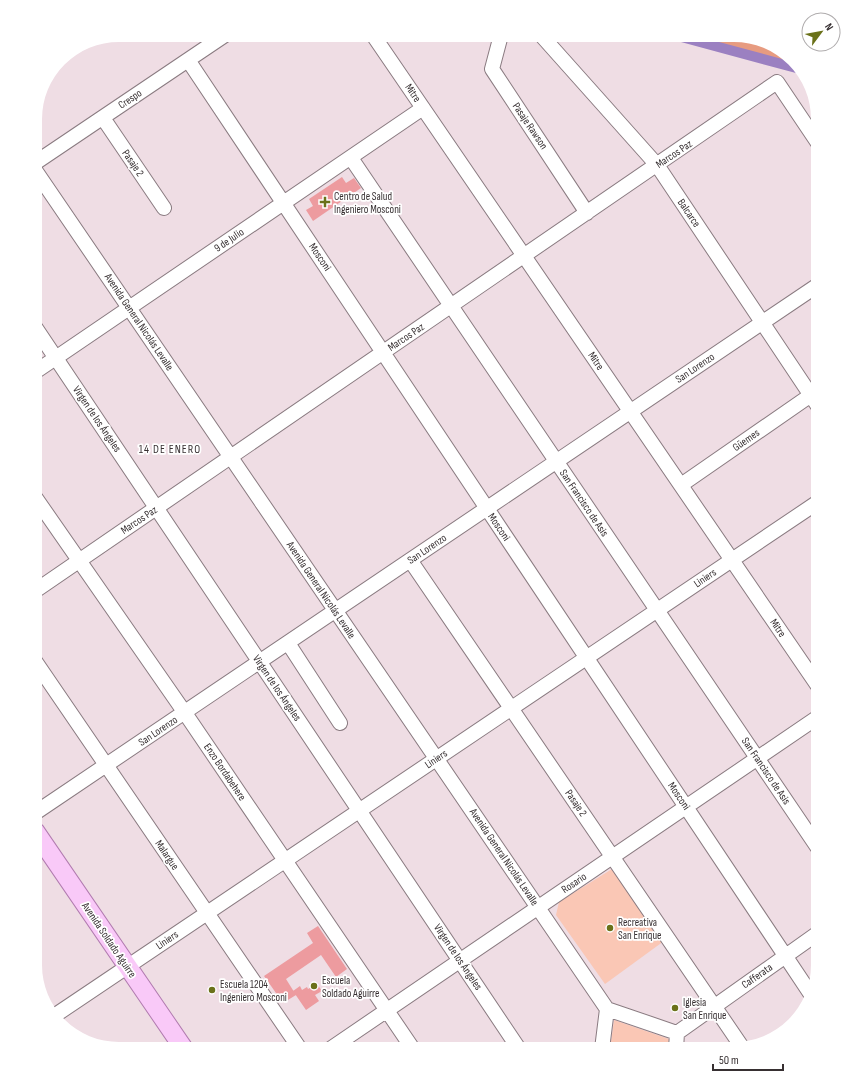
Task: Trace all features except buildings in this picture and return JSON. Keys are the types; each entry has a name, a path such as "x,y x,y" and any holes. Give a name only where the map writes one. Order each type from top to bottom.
{"main road":[{"name":"Avenida Soldado Aguirre","path":"42,842 167,1042"},
{"name":"Avenida Soldado Aguirre","path":"42,859 123,970 179,1042"}],"street":[{"name":"Crespo","path":"42,158 215,42"},
{"name":"Mitre","path":"378,42 811,676"},
{"name":"Pasaje Rawson","path":"499,42 492,70 587,213"},
{"name":"Balcarce","path":"547,42 657,165 811,396"},
{"name":"Mosconi","path":"188,60 807,989"},
{"name":"Marcos Paz","path":"42,586 778,82 811,132"},
{"name":"9 de Julio","path":"42,367 423,108"},
{"name":"Pasaje 2","path":"102,118 164,208"},
{"name":"San Francisco de Asis","path":"351,158 811,838"},
{"name":"Avenida General Nicolás Levalle","path":"42,180 607,1009"},
{"name":"San Lorenzo","path":"42,808 811,290"},
{"name":"Virgen de los Ángeles","path":"42,337 514,1042"},
{"name":"Güemes","path":"681,485 811,403"},
{"name":"Enzo Bordabehere","path":"42,507 185,713 408,1042"},
{"name":"Liniers","path":"59,1013 811,507"},
{"name":"Pasaje 2","path":"410,560 738,1042"},
{"path":"288,643 340,723"},
{"name":"Malargue","path":"42,671 295,1042"},
{"name":"Rosario","path":"340,1042 811,722"},
{"name":"Cafferata","path":"677,1033 811,938"},
{"path":"603,1042 607,1009 677,1033 676,1042"}],"shaded area":[{"path":"685,42 749,43 773,52 791,67"},
{"name":"Recreativa San Enrique","path":"612,869 664,941 605,984 556,915 559,902"},
{"path":"614,1020 669,1039 669,1042 611,1042"}],"waterway":[{"path":"700,42 790,66"}],"place":[{"name":"Centro de Salud Ingeniero Mosconi","path":"325,202"},
{"name":"Recreativa San Enrique","path":"610,928"},
{"name":"Escuela Soldado Aguirre","path":"314,986"},
{"name":"Escuela 1204 Ingeniero Mosconi","path":"212,990"},
{"name":"Iglesia San Enrique","path":"675,1008"}],"district":[{"name":"14 DE ENERO","path":"170,449"}]}
